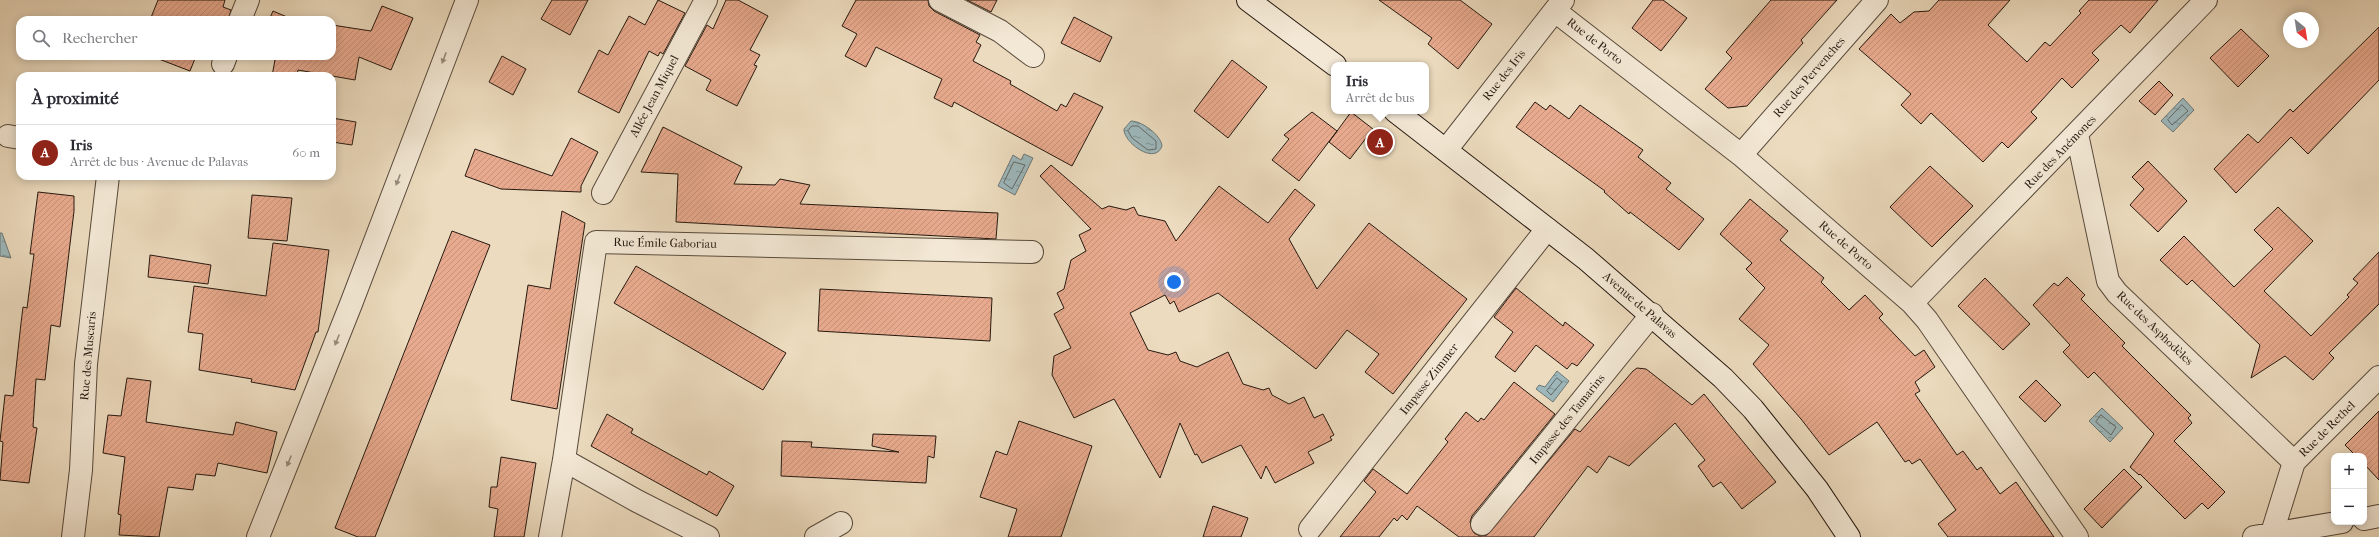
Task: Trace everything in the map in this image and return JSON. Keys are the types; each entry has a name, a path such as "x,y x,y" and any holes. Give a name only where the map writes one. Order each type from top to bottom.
{"street":[{"path":"242,16 248,0"},
{"path":"458,22 463,0"},
{"path":"258,537 351,304 467,0"},
{"name":"Allée Jean Miquel","path":"603,193 706,0"},
{"path":"940,0 1000,31 1033,56"},
{"path":"1248,0 1331,62"},
{"name":"Rue des Pervenches","path":"1741,155 1877,0"},
{"name":"Rue des Anémones","path":"1912,303 2206,0"},
{"name":"Rue de Porto","path":"1559,5 1741,155 1912,303 1927,320 2077,537"},
{"name":"Rue des Iris","path":"1446,150 1559,5"},
{"name":"Avenue de Palavas","path":"1399,114 1547,228 1652,314 1723,378 1753,409 1817,489 1849,537"},
{"name":"Rue des Asphodèles","path":"2077,134 2108,280 2117,293 2294,462"},
{"name":"Rue des Muscaris","path":"73,537 81,470 86,364 108,180"},
{"name":"Impasse Zimmer","path":"1310,530 1547,228"},
{"name":"Rue Émile Gaboriau","path":"550,537 564,460 596,242 1032,252"},
{"name":"Impasse des Tamarins","path":"1482,524 1652,314"},
{"name":"Rue de Rethel","path":"2263,535 2294,462 2379,377"},
{"path":"564,460 637,502 708,537"},
{"path":"2367,518 2379,516"},
{"path":"816,537 841,523"},
{"path":"2263,535 2331,524"}],"water":[{"path":"2183,98 2194,110 2173,132 2161,121"},
{"path":"1131,121 1140,123 1155,133 1162,146 1158,152 1153,154 1147,153 1140,150 1129,140 1124,129"},
{"path":"1024,154 1033,158 1015,195 998,186 1013,155 1021,160"},
{"path":"0,233 2,233 11,258 0,256"},
{"path":"1557,371 1569,381 1553,402 1536,389 1539,385 1545,387"},
{"path":"2102,408 2123,428 2110,442 2089,421"}],"building":[{"path":"158,0 225,0 223,7 231,10 229,16 152,16"},
{"path":"552,0 588,0 570,35 541,19"},
{"path":"658,0 685,13 663,54 660,52 658,56 649,51 619,113 578,92 599,50 608,55 629,16 645,25"},
{"path":"726,0 738,0 768,16 750,50 760,55 754,65 757,66 737,106 706,90 711,80 685,66 707,25 713,29"},
{"path":"856,0 928,0 929,6 934,11 980,35 976,42 981,45 973,61 1011,81 1010,84 1057,111 1061,104 1066,107 1074,93 1103,107 1072,166 954,102 952,107 934,98 942,79 876,47 866,67 845,56 857,34 842,26"},
{"path":"967,0 997,0 991,12"},
{"path":"1379,0 1460,0 1492,24 1458,69 1428,44 1432,38"},
{"path":"1653,0 1663,0 1687,18 1661,51 1632,28"},
{"path":"1771,0 1837,0 1801,40 1803,43 1747,106 1728,108 1705,89 1732,58 1726,52"},
{"path":"1939,0 2010,0 1988,25 2027,62 2045,42 2050,46 2081,13 2079,11 2089,0 2158,0 2130,33 2121,25 2092,53 2099,60 2072,88 2062,78 2031,112 2037,118 2008,148 2002,142 1983,162 1931,113 1921,124 1901,105 1911,94 1859,49 1891,14 1900,23 1914,12 1929,11"},
{"path":"382,6 413,18 391,70 359,57 355,80 336,77 336,72 309,72 298,70 298,72 273,72 275,60 336,60 336,26 371,31"},
{"path":"273,11 285,16 271,16"},
{"path":"1074,17 1112,37 1100,62 1061,43"},
{"path":"2379,27 2379,80 2308,154 2291,137 2236,193 2214,169 2248,134 2258,143 2290,109 2293,112"},
{"path":"2241,29 2269,56 2238,87 2210,58"},
{"path":"502,56 526,69 513,95 489,82"},
{"path":"161,60 194,60 190,71"},
{"path":"1232,60 1267,87 1228,138 1194,111"},
{"path":"2159,81 2173,95 2155,115 2139,101"},
{"path":"1535,102 1546,110 1550,105 1569,119 1580,105 1643,150 1638,157 1671,183 1666,189 1704,219 1679,250 1630,212 1629,214 1604,192 1605,191 1516,127"},
{"path":"1312,112 1337,131 1299,181 1272,160 1289,139 1284,135"},
{"path":"1350,114 1354,114 1373,129 1350,159 1329,142"},
{"path":"336,119 356,122 352,145 336,143"},
{"path":"663,127 742,167 734,184 775,185 780,179 810,185 800,204 998,213 996,239 676,222 678,174 641,172"},
{"path":"571,138 598,152 581,186 581,192 501,189 465,176 475,149 552,176"},
{"path":"2148,161 2187,201 2158,232 2130,205 2144,189 2132,177"},
{"path":"1051,165 1102,209 1109,206 1126,210 1134,207 1138,215 1165,221 1176,241 1219,186 1268,223 1295,189 1315,205 1289,239 1317,289 1369,223 1467,299 1393,394 1365,372 1379,354 1347,330 1316,369 1218,293 1179,312 1174,301 1170,304 1165,295 1130,313 1148,350 1168,355 1176,352 1180,361 1197,367 1228,352 1243,384 1263,390 1269,388 1272,395 1289,404 1304,397 1314,418 1323,414 1334,435 1330,437 1332,440 1308,452 1314,463 1275,483 1266,466 1261,479 1241,445 1202,463 1197,454 1195,455 1180,423 1160,478 1114,399 1074,418 1052,375 1054,356 1071,348 1054,314 1064,308 1057,293 1064,289 1071,260 1086,251 1079,235 1091,229 1040,176"},
{"path":"1930,166 1973,206 1932,247 1890,207"},
{"path":"38,192 74,196 74,211 60,327 51,325 45,380 36,379 33,427 37,428 29,483 0,480 3,442 0,441 5,395 13,396 23,307 27,308 34,254 30,254"},
{"path":"252,195 292,198 287,241 248,238"},
{"path":"1750,199 1788,231 1780,240 1824,278 1821,282 1849,310 1865,295 1883,314 1879,318 1915,356 1924,350 1935,367 1915,382 1920,391 1915,394 1957,455 1963,451 1977,470 1981,467 2000,494 2016,482 2054,537 1948,537 1938,524 1956,510 1920,459 1912,464 1909,460 1905,462 1877,422 1829,455 1801,419 1753,364 1769,345 1739,319 1765,288 1746,269 1752,263 1720,234"},
{"path":"2278,207 2313,241 2264,291 2311,336 2349,297 2347,295 2358,283 2353,279 2379,252 2379,304 2329,353 2334,358 2313,380 2285,356 2251,378 2260,345 2192,280 2187,285 2160,260 2184,236 2234,287 2273,249 2254,230"},
{"path":"562,211 585,223 557,409 511,400 528,285 550,289"},
{"path":"452,231 490,245 375,537 358,537 335,528"},
{"path":"273,243 329,250 318,332 316,332 295,390 251,382 252,379 199,370 203,334 188,332 194,286 266,296"},
{"path":"150,255 211,265 208,284 148,277"},
{"path":"636,266 786,353 763,390 614,303"},
{"path":"2067,277 2085,295 2081,299 2125,343 2122,346 2191,415 2188,418 2192,423 2174,441 2225,492 2208,509 2202,503 2185,519 2140,474 2139,475 2130,467 2154,434 2094,372 2088,378 2063,352 2070,345 2033,305 2054,283 2058,286"},
{"path":"1985,278 2030,324 2003,350 1958,306"},
{"path":"1516,288 1563,326 1565,322 1594,345 1577,366 1572,363 1567,369 1536,345 1515,372 1495,357 1513,332 1494,317"},
{"path":"820,289 992,298 990,341 818,331"},
{"path":"1637,368 1646,369 1692,405 1704,394 1776,482 1742,509 1721,482 1713,487 1698,466 1705,460 1675,423 1629,466 1609,456 1597,473 1588,466 1534,537 1459,537 1417,506 1407,520 1402,515 1397,521 1394,518 1379,537 1340,537 1376,492 1364,481 1373,469 1407,494 1448,442 1445,439 1466,412 1478,422 1481,418 1484,420 1514,382 1555,414 1472,516 1470,522 1474,533 1480,536 1487,535 1575,429 1580,432"},
{"path":"127,378 151,381 146,422 233,435 236,422 277,432 267,473 218,463 215,476 196,474 193,490 168,487 159,537 119,535 121,515 118,514 125,457 103,453 108,415 121,416"},
{"path":"2036,380 2061,405 2045,422 2019,397"},
{"path":"2379,411 2379,480 2367,467 2367,453 2353,453 2345,445"},
{"path":"607,414 633,429 631,433 707,475 709,471 734,486 717,516 591,446"},
{"path":"1019,421 1092,446 1061,537 1008,537 1017,509 980,497 996,451 1007,455"},
{"path":"873,434 936,436 934,458 928,456 926,483 781,476 782,441 812,442 811,447 899,452 872,446"},
{"path":"501,457 536,463 524,537 494,537 498,509 489,507 491,487 497,487"},
{"path":"2124,469 2142,487 2102,528 2084,509"},
{"path":"1213,506 1248,518 1241,537 1203,537"}],"place":[{"name":"Iris","path":"1380,142"}]}
